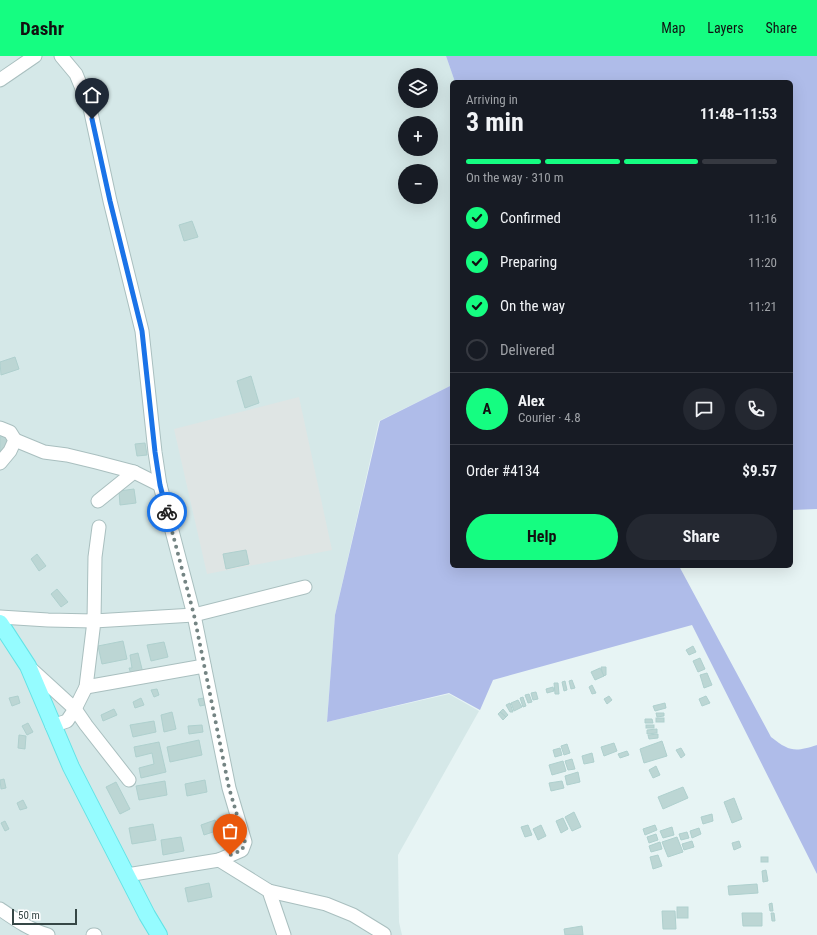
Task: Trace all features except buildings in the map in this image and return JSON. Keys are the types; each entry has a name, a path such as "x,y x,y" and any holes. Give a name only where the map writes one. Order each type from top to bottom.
{"main road":[{"path":"0,623 28,666 52,726 71,767 159,935"}],"street":[{"path":"0,80 35,56"},
{"path":"60,56 76,74 90,108 110,201 142,331 160,485 194,615 229,788 245,842 242,850 219,860 127,875"},
{"path":"0,428 10,432 15,440 44,452 67,455 134,472 160,485"},
{"path":"0,463 10,451 15,440"},
{"path":"98,501 134,472"},
{"path":"52,726 67,721 86,687 94,620 95,557 98,527"},
{"path":"0,617 48,620 94,620 194,615 305,587"},
{"path":"28,666 75,709 129,780"},
{"path":"86,687 204,666"},
{"path":"219,860 269,891 326,904 353,915 384,934 382,935"},
{"path":"269,891 284,935"},
{"path":"0,909 25,926 48,935"}],"shaded area":[{"path":"0,56 446,56 454,80 450,80 450,386 379,421 335,615 327,722 449,694 479,711 398,855 399,922 402,935 0,935"},
{"path":"446,56 817,56 817,509 793,510 793,80 454,80"},
{"path":"450,386 450,568 680,568 771,737 783,746 798,750 817,745 817,874 692,625 493,680 480,710 449,693 327,722 335,615 380,421"},
{"path":"299,397 332,550 207,574 174,429"}],"way so far":[{"path":"167,512 194,615 229,788 245,842 242,850 230,855"}],"route":[{"path":"92,119 110,201 142,331 155,452 160,485 167,512"}]}
